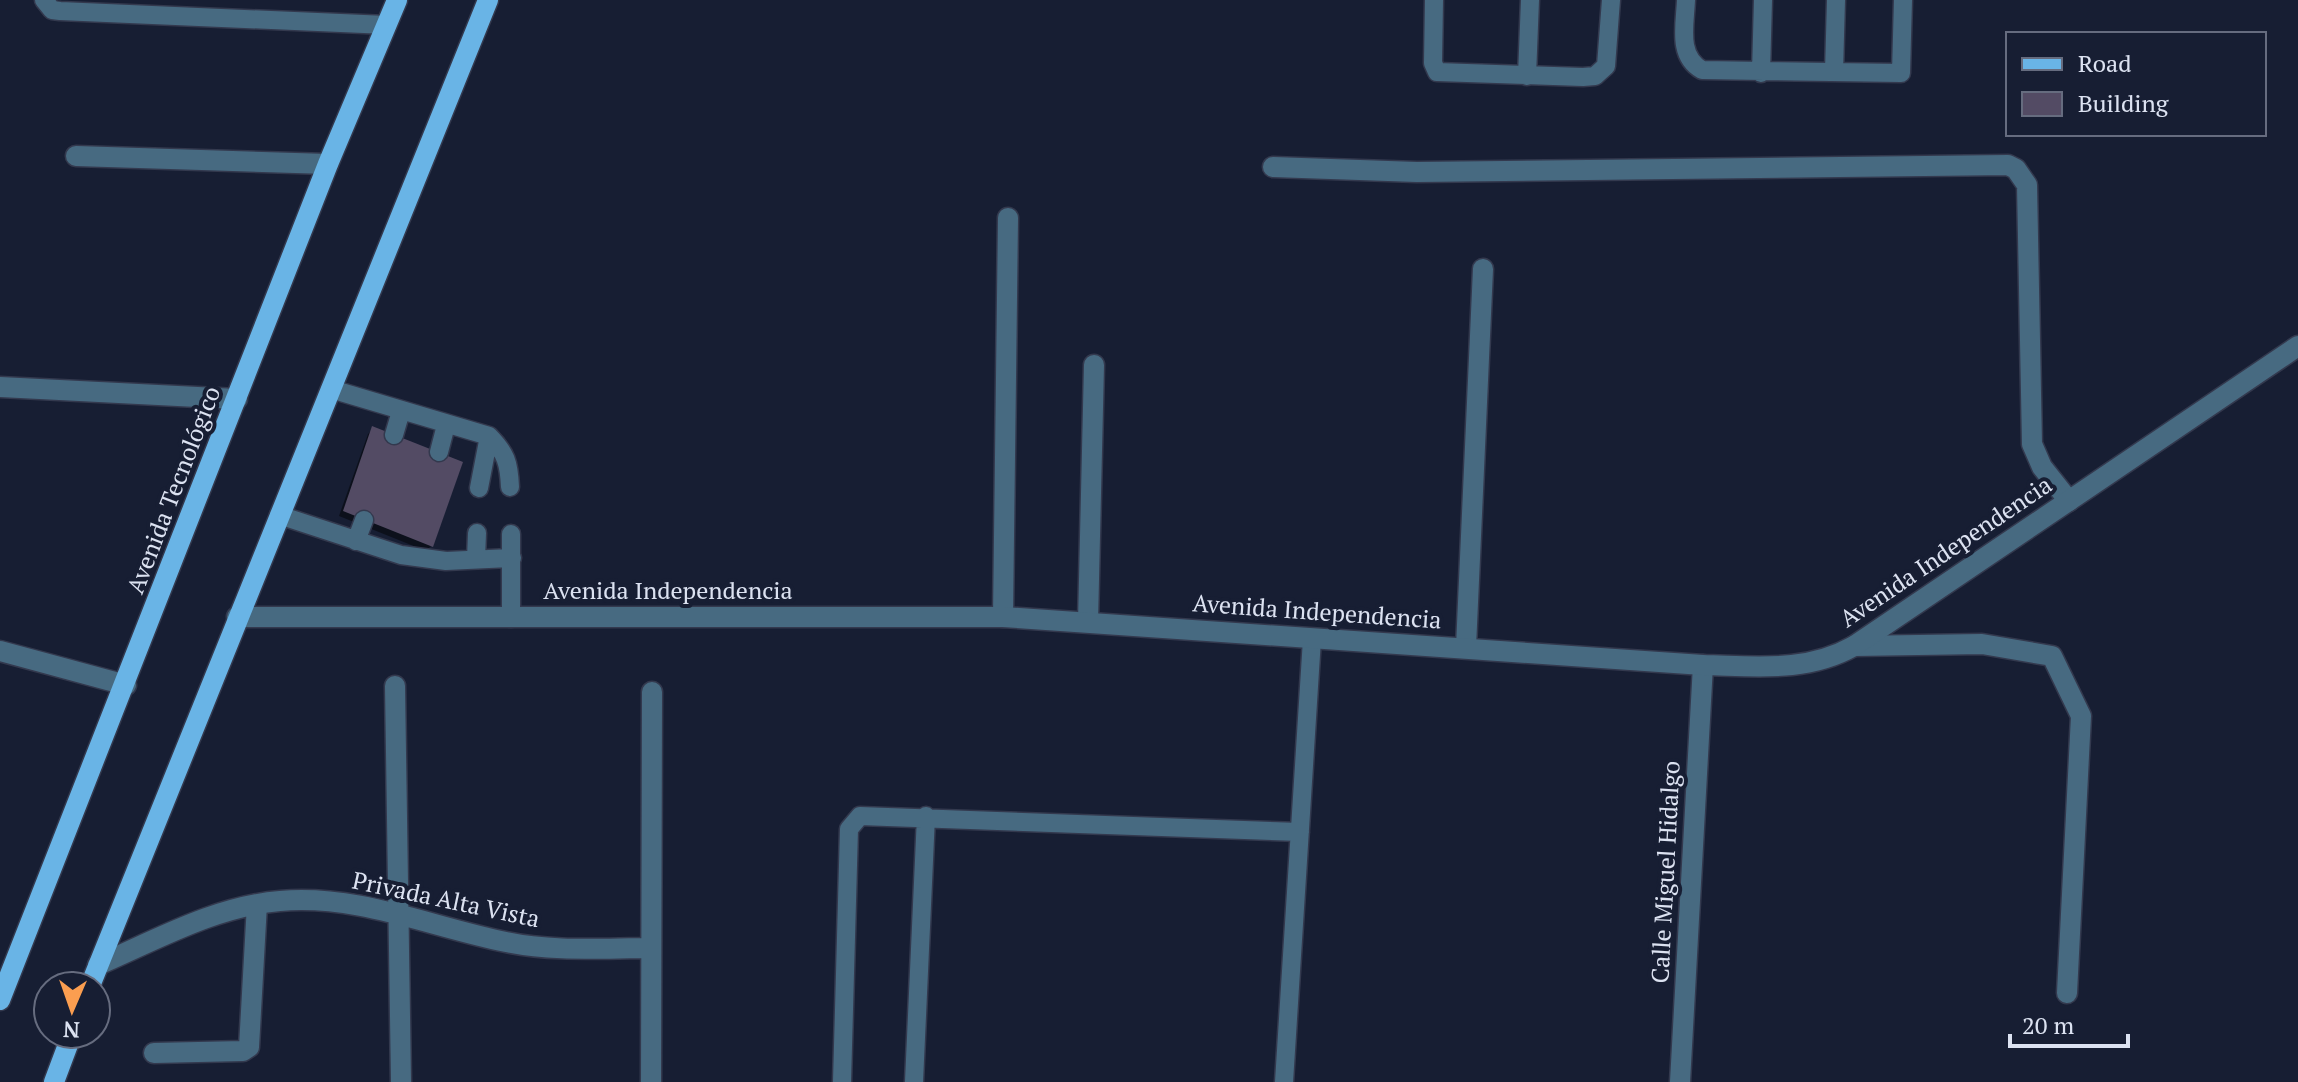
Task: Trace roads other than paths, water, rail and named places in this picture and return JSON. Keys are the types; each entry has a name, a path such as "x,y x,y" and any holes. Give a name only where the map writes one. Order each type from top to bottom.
{"main road":[{"name":"Avenida Tecnológico","path":"0,1000 328,164 397,0"},
{"path":"96,970 488,0"},
{"path":"54,1082 66,1050"}],"street":[{"path":"76,156 328,164"},
{"path":"1273,167 1417,172 2008,165 2016,169 2027,185 2032,444 2042,467 2069,501"},
{"path":"1003,617 1008,218"},
{"path":"1466,647 1483,269"},
{"name":"Avenida Independencia","path":"237,617 1003,617 1703,665 1809,665 1832,658 1854,646 2298,346"},
{"path":"1088,622 1094,365"},
{"path":"0,387 237,399"},
{"path":"1854,646 1982,644 2052,656 2081,716 2067,993"},
{"path":"0,651 126,685"},
{"name":"Calle Miguel Hidalgo","path":"1680,1082 1703,665"},
{"path":"395,686 401,914 401,1082"},
{"path":"651,1082 652,692"},
{"name":"Privada Alta Vista","path":"98,965 203,920 257,904 282,901 341,903 401,914 528,945 651,948"},
{"path":"154,1053 243,1051 249,1047 257,904"}],"lane":[{"path":"44,0 52,10 60,11 132,7 387,25"},
{"path":"1434,0 1433,63 1437,72 1583,77 1602,71 1608,56 1611,0"},
{"path":"1527,76 1530,0"},
{"path":"1686,0 1684,42 1694,65 1714,72 1761,73 1901,73 1903,0"},
{"path":"1761,73 1763,0"},
{"path":"1834,72 1836,0"},
{"path":"331,389 489,436 508,458 510,487"},
{"path":"394,435 401,411"},
{"path":"439,452 446,425"},
{"path":"479,488 489,436"},
{"path":"279,515 401,555 446,561 512,558"},
{"path":"356,541 364,520"},
{"path":"476,559 477,533"},
{"path":"511,534 511,618"},
{"path":"401,555 408,537"},
{"path":"1284,1082 1312,639"},
{"path":"842,1082 849,829 853,821 866,814 1300,832"},
{"path":"914,1082 926,816"}]}
